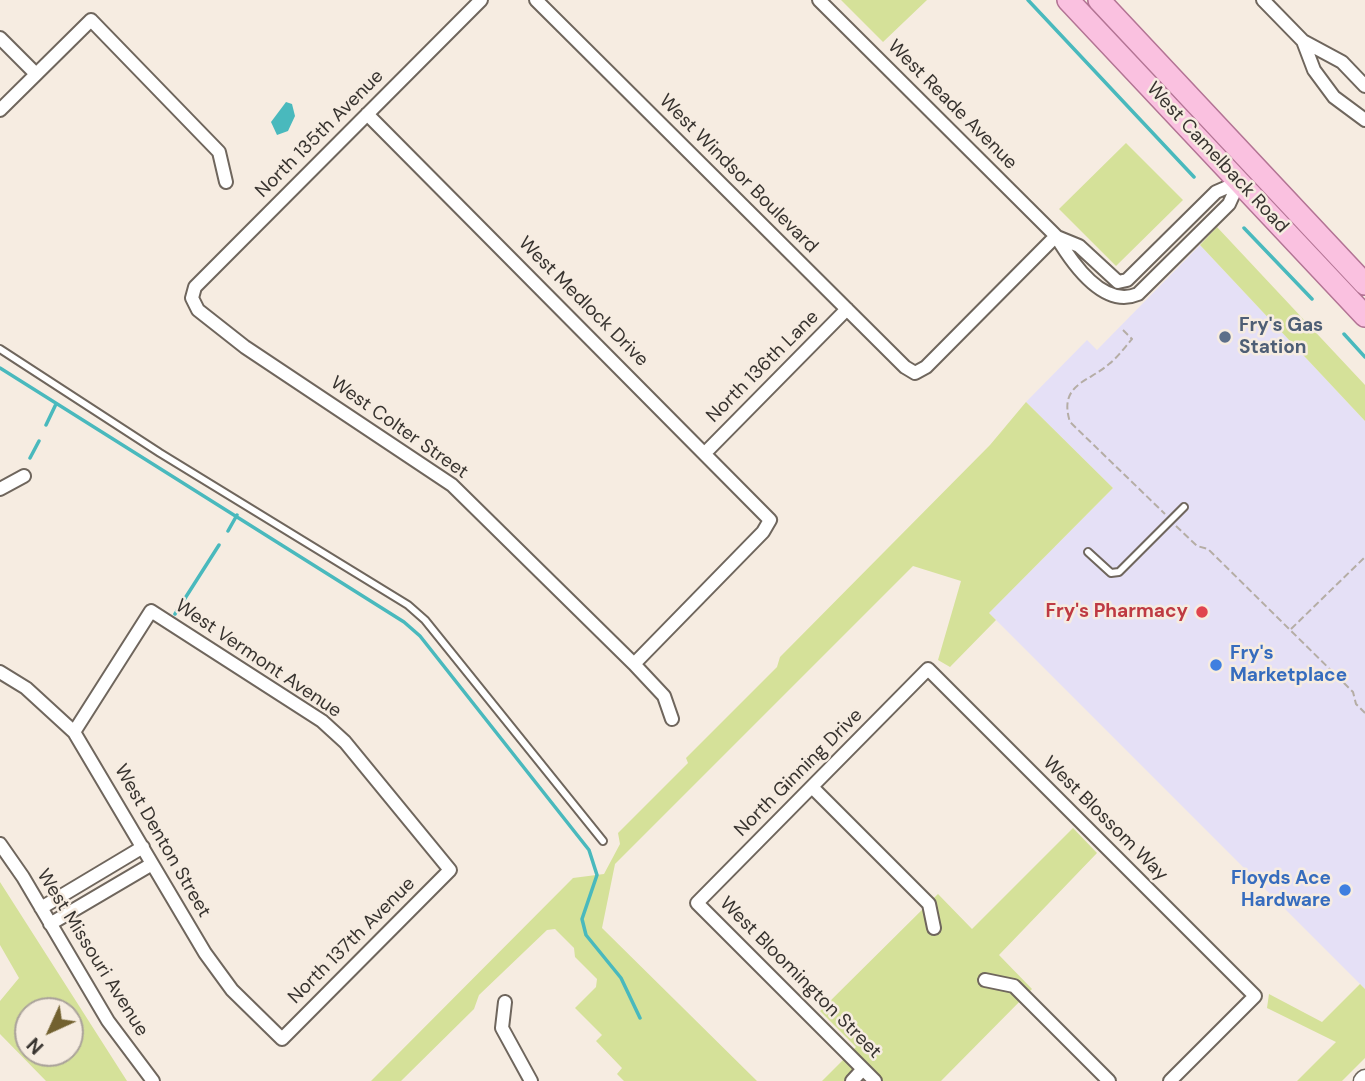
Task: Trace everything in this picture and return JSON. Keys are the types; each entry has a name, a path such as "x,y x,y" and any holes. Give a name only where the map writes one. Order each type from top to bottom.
{"main road":[{"name":"West Camelback Road","path":"1068,0 1365,316"},
{"name":"West Camelback Road","path":"1099,0 1365,284"},
{"path":"1239,182 1255,167"}],"street":[{"name":"North 135th Avenue","path":"192,298 195,287 481,0"},
{"name":"West Windsor Boulevard","path":"536,0 915,373 926,367 1056,236"},
{"name":"West Reade Avenue","path":"820,0 1056,236 1078,266 1105,293 1115,299"},
{"path":"1264,0 1303,41 1342,62 1365,86"},
{"path":"0,110 91,20 219,152 226,182"},
{"path":"0,38 36,74"},
{"path":"1303,41 1322,82 1334,97 1365,120"},
{"name":"West Medlock Drive","path":"368,114 706,452 770,520 763,532 634,664"},
{"path":"1239,182 1229,204 1138,294 1127,299 1115,299 1118,282 1127,280 1216,192 1239,182"},
{"name":"West Reade Avenue","path":"1056,236 1079,246 1118,282"},
{"path":"1078,266 1088,255"},
{"name":"West Colter Street","path":"192,298 198,310 245,347 452,485 634,664 664,696 672,719"},
{"name":"North 136th Lane","path":"706,452 847,309"},
{"path":"0,489 24,476"},
{"name":"West Vermont Avenue","path":"74,732 151,611 322,721 345,743 450,870"},
{"name":"North Ginning Drive","path":"697,903 928,669"},
{"name":"West Blossom Way","path":"928,669 1255,996 1170,1081"},
{"name":"West Denton Street","path":"0,672 26,688 74,732 205,953 232,989 282,1039"},
{"path":"812,787 929,904 934,928"},
{"name":"West Missouri Avenue","path":"0,845 108,1021 153,1081"},
{"path":"41,908 143,847"},
{"path":"50,924 152,864"},
{"name":"North 137th Avenue","path":"282,1039 450,870"},
{"path":"94,876 103,893"},
{"name":"West Bloomington Street","path":"697,903 875,1081"},
{"path":"985,980 1014,986 1109,1081"},
{"path":"505,1002 502,1028 531,1081"},
{"path":"852,1081 863,1069"}],"lane":[{"path":"0,349 160,453 408,605 425,620 603,841"},
{"path":"1088,552 1111,573 1119,572 1184,507"}],"path":[{"path":"1123,330 1132,339 1107,367 1082,380 1071,393 1066,409 1070,422 1197,546 1208,549 1292,629 1353,692 1356,704 1365,713"},
{"path":"1292,629 1365,557"}],"shaded area":[{"path":"1200,245 1365,421 1365,989 989,613 1113,488 1026,402 1087,340 1097,350"}],"green space":[{"path":"841,0 927,0 883,42"},
{"path":"1126,143 1183,200 1116,266 1059,209"},
{"path":"1217,227 1365,385 1365,421 1200,245"},
{"path":"1026,402 1113,488 989,613 996,620 950,667 938,660 961,581 913,566 615,864 602,928 757,1081 624,1081 617,1074 622,1068 596,1041 602,1035 575,1008 596,987 597,979 575,957 574,948 555,929 547,930 479,995 474,1009 401,1081 371,1081 573,878 604,874 620,844 618,833 688,763 686,758 777,667 780,657 990,445"},
{"path":"1073,828 1097,853 999,955 1032,989 941,1081 822,1081 856,1047 820,1011 938,894 972,929"},
{"path":"0,882 73,997 14,997 14,1048 0,1034 0,1001 19,978 0,945"},
{"path":"1360,984 1365,989 1365,1058 1342,1081 1297,1081 1336,1042 1267,1008 1269,994 1322,1022"},
{"path":"84,1014 127,1081 46,1081 32,1067 84,1067"}],"water":[{"path":"286,102 292,104 295,116 288,131 277,135 271,122"}],"waterway":[{"path":"1028,0 1194,177"},
{"path":"1244,228 1312,299"},
{"path":"1344,334 1365,357"},
{"path":"0,368 404,622 420,636 589,850 597,875 582,919 586,935 621,978 640,1018"},
{"path":"46,425 56,404"},
{"path":"30,458 39,441"},
{"path":"228,531 237,515"},
{"path":"175,614 219,545"}],"place":[{"name":"Fry's Gas Station","path":"1225,337"},
{"name":"Fry's Pharmacy","path":"1202,612"},
{"name":"Fry's Marketplace","path":"1216,665"},
{"name":"Floyds Ace Hardware","path":"1345,890"}]}
